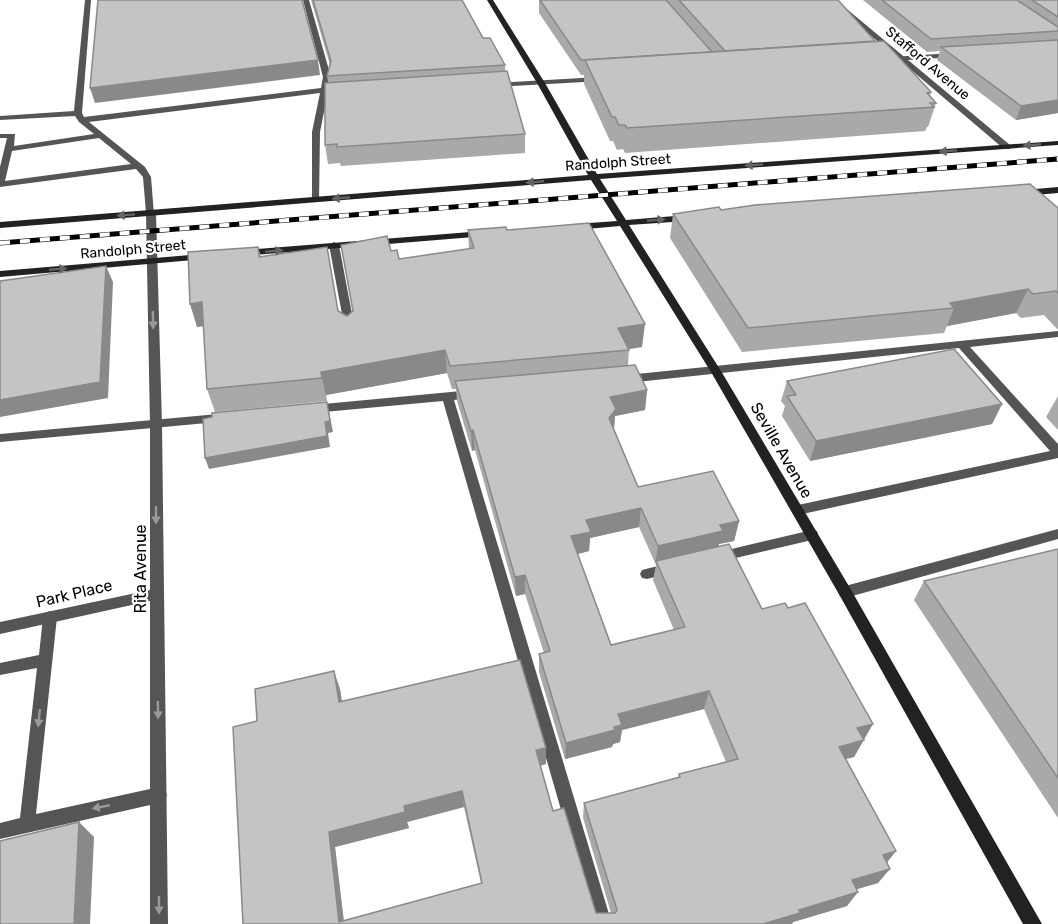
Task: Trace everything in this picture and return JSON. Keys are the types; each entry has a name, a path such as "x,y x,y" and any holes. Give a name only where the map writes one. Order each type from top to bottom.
{"street":[{"path":"80,116 88,0"},
{"path":"306,0 327,77 316,132 316,200"},
{"name":"Seville Avenue","path":"490,0 541,82 594,177 716,371 798,510 1033,924"},
{"name":"Stafford Avenue","path":"832,0 1007,147"},
{"path":"879,60 957,55"},
{"path":"483,86 608,78"},
{"path":"0,118 80,116 323,93 334,96"},
{"path":"80,116 138,166"},
{"path":"9,149 100,135"},
{"path":"0,136 12,136 0,184 138,166"},
{"name":"Randolph Street","path":"0,225 594,177 1058,143"},
{"name":"Rita Avenue","path":"138,166 147,177 151,213 156,424 159,924"},
{"path":"1011,194 1058,190"},
{"path":"559,228 693,218"},
{"path":"231,254 488,233"},
{"path":"334,245 350,334"},
{"name":"Randolph Street","path":"0,274 209,256"},
{"path":"611,381 1058,334"},
{"path":"798,510 1058,453 962,344"},
{"path":"295,411 482,393"},
{"path":"447,396 603,924"},
{"path":"0,438 226,417"},
{"path":"845,592 1058,534"},
{"path":"708,559 812,535"},
{"path":"646,574 688,564"},
{"name":"Park Place","path":"0,628 156,594"},
{"path":"27,825 50,617"},
{"path":"0,669 46,660"},
{"path":"0,831 159,795"}],"building":[{"path":"98,0 302,0 318,60 90,88"},
{"path":"313,0 462,0 483,38 490,38 505,65 327,76 331,61"},
{"path":"540,0 666,0 712,52 581,60"},
{"path":"679,0 838,0 875,41 725,51"},
{"path":"882,0 1017,0 1058,27 1058,31 931,39"},
{"path":"1032,0 1058,0 1058,17"},
{"path":"1058,40 1058,100 1021,106 941,47"},
{"path":"884,41 931,92 927,93 936,103 930,103 934,107 627,128 625,125 619,125 615,117 612,117 585,60"},
{"path":"507,71 525,134 337,147 337,144 325,145 325,83"},
{"path":"1030,184 1058,208 1058,293 1056,291 1033,294 1028,289 950,303 954,308 748,328 673,214 719,207 721,210 755,205"},
{"path":"589,223 645,324 618,328 629,350 450,366 445,350 321,372 322,378 207,389 202,302 190,304 188,252 258,247 259,257 327,247 338,311 347,316 353,311 341,245 387,236 391,251 397,250 399,259 474,248 468,230 506,227 507,230"},
{"path":"106,266 100,382 0,400 0,281"},
{"path":"954,349 1002,404 816,441 787,396 796,395 787,381"},
{"path":"635,365 647,390 610,397 616,409 609,418 638,487 713,471 739,521 720,525 723,531 658,546 641,508 586,520 591,532 571,536 611,645 685,627 656,561 729,544 762,609 785,603 788,608 805,603 873,724 857,728 864,740 839,747 896,851 883,855 890,869 852,880 858,892 763,924 243,924 233,727 257,721 255,689 334,671 339,702 520,660 546,748 536,750 553,811 564,808 596,913 615,913 617,910 584,803 738,759 709,691 618,714 622,725 614,727 615,730 566,743 539,654 550,651 525,575 515,577 473,430 471,431 455,381","holes":["462,791 482,883 339,922 329,832 405,812 404,806"]},
{"path":"327,402 330,421 325,422 327,436 205,458 203,419 212,417 212,413"},
{"path":"1058,549 1058,778 924,581"},
{"path":"79,822 74,924 0,924 0,841"}],"railway":[{"path":"0,243 1058,159"}]}
